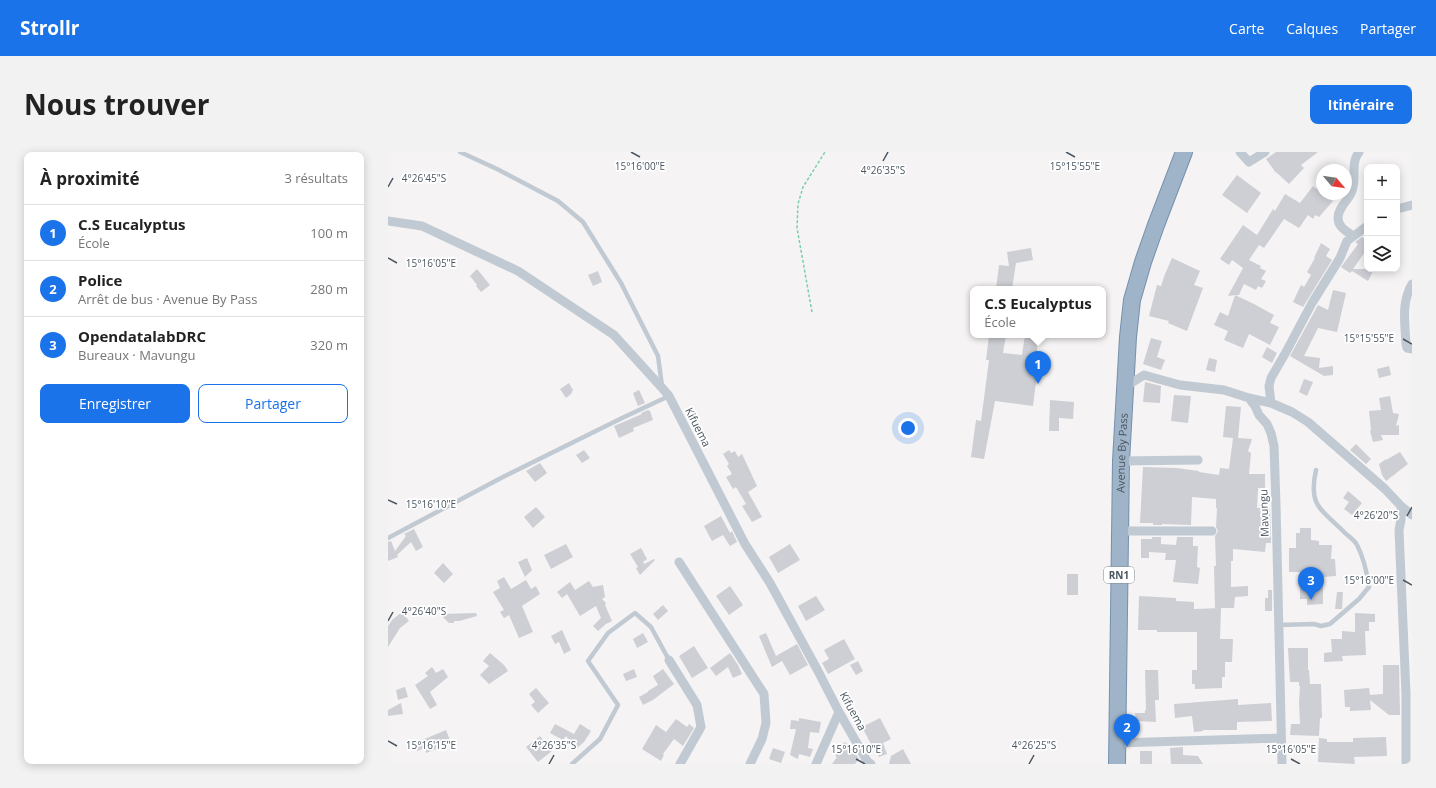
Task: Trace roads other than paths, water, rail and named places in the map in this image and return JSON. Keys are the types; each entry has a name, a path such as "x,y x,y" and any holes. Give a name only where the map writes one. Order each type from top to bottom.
{"highway":[{"name":"Avenue By Pass","path":"1116,764 1121,461 1132,300 1156,225 1184,152"}],"street":[{"path":"1240,152 1249,162 1265,152"},
{"path":"1353,236 1342,228 1339,224 1338,217 1340,208 1352,192 1354,182 1354,163 1359,152"},
{"path":"1400,208 1412,205"},
{"name":"Kifuema","path":"388,220 422,226 518,271 614,335 666,393 745,544 770,583 839,712 867,761 871,764"},
{"path":"1272,403 1269,386 1271,378 1312,303 1340,258 1347,241 1364,228"},
{"path":"1412,284 1406,294 1404,311 1406,344 1407,348 1412,349"},
{"path":"1125,387 1144,376 1180,385 1224,390 1272,403 1292,412 1308,422 1385,489 1412,515"},
{"name":"Mavungu","path":"1249,398 1255,406 1259,416 1267,424 1274,446 1282,764"},
{"path":"1121,461 1198,460"},
{"path":"1401,506 1399,530 1406,694 1406,764"},
{"path":"1119,531 1212,531"},
{"path":"679,562 764,694 766,723 762,739 750,764"},
{"path":"669,660 697,705 701,727 680,764"},
{"path":"816,764 839,712"},
{"path":"1117,743 1281,738"}],"lane":[{"path":"388,538 501,478 620,419 666,393 658,356 621,283 583,222 558,201 497,169 460,152"},
{"path":"1279,625 1314,624 1321,626 1330,624 1359,599 1369,587 1367,572 1357,544 1317,506 1313,494 1316,470"},
{"path":"572,764 600,739 618,705 588,661 608,633 635,613 651,627 669,660"}],"place":[{"name":"C.S Eucalyptus","path":"1038,384"},
{"name":"OpendatalabDRC","path":"1311,600"},
{"name":"Police","path":"1127,747"}]}
